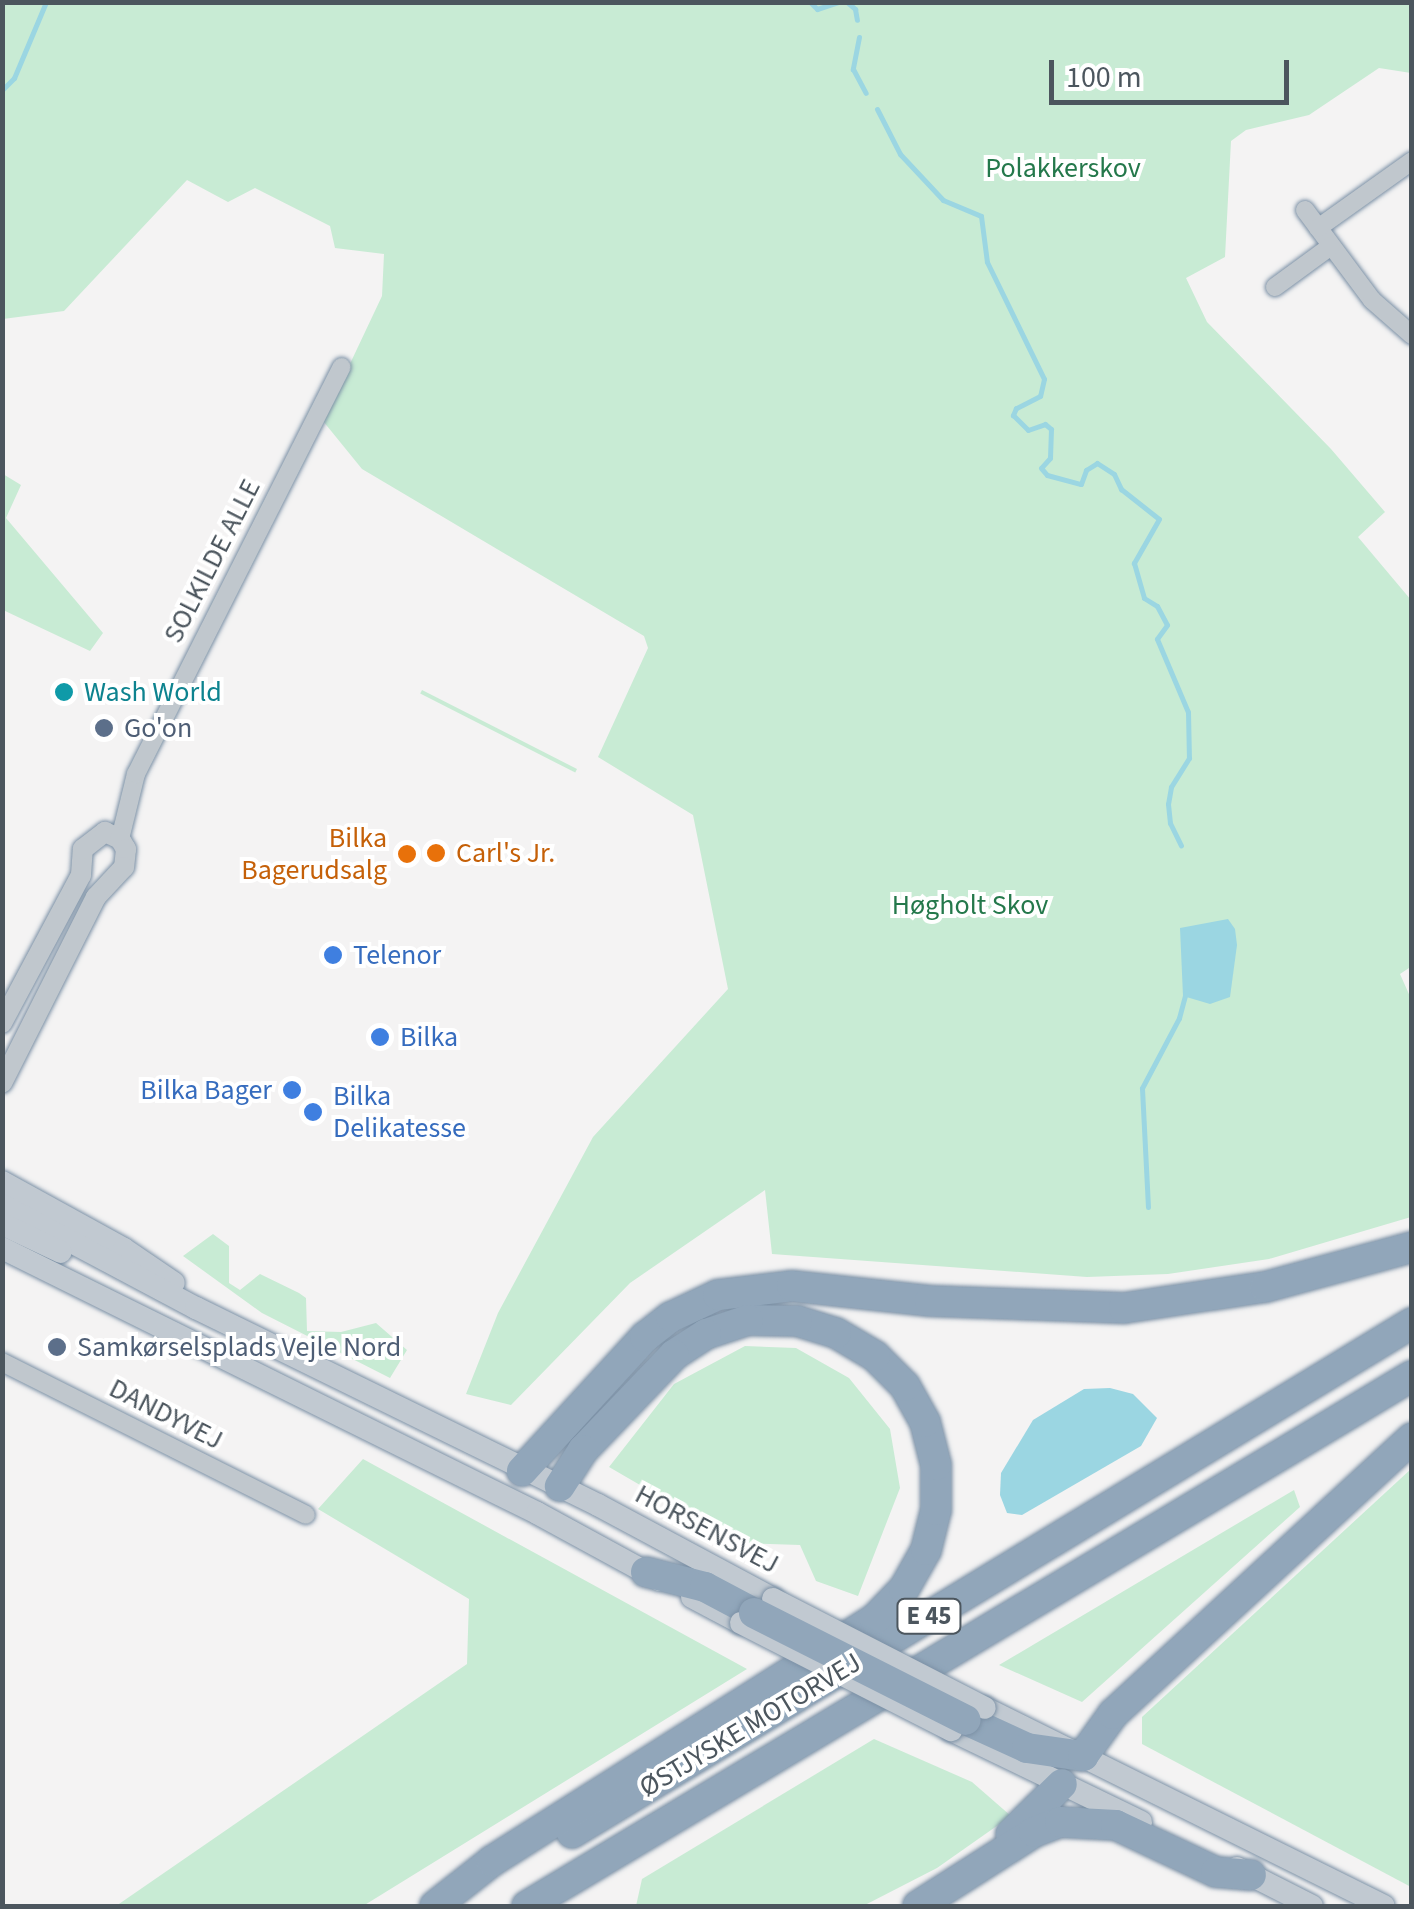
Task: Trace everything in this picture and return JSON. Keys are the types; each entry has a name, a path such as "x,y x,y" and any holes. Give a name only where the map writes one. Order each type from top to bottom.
{"highway":[{"path":"523,1480 645,1337 671,1317 718,1295 792,1286 930,1301 1124,1308 1265,1286 1412,1247"},
{"path":"436,1906 492,1861 875,1618 904,1589 926,1550 936,1510 936,1465 928,1436 904,1386 875,1356 836,1333 796,1321 748,1320 706,1334 674,1355 582,1450 560,1486"},
{"name":"ØSTJYSKE MOTORVEJ","path":"446,1906 1412,1322"},
{"name":"ØSTJYSKE MOTORVEJ","path":"527,1906 1412,1376"},
{"path":"646,1572 705,1587 1027,1748 1050,1755 1083,1756 1113,1714 1412,1438"},
{"path":"974,1871 1062,1784"},
{"path":"918,1906 1034,1832 1060,1822 1089,1820 1154,1840 1216,1872 1251,1875"}],"main road":[{"path":"2,1182 168,1276 196,1308"},
{"name":"HORSENSVEJ","path":"2,1204 523,1480 560,1486 756,1612"},
{"path":"2,1224 87,1264 158,1288"},
{"path":"2,1248 537,1513 646,1572"},
{"path":"348,1419 381,1422 523,1480 537,1513"},
{"path":"967,1719 1062,1784 1312,1906"},
{"path":"1062,1784 1083,1756 1383,1906"}],"street":[{"path":"1318,228 1412,161"},
{"path":"1305,210 1372,300 1412,335"},
{"path":"1274,287 1331,246"},
{"name":"SOLKILDE ALLE","path":"2,1023 81,875 83,849 112,836 132,782 342,368"},
{"name":"SOLKILDE ALLE","path":"2,1083 96,897 124,866 126,848 112,836"},
{"name":"DANDYVEJ","path":"2,1362 306,1514"}],"green space":[{"name":"Høgholt Skov","path":"2,3 1411,3 1411,73 1379,68 1309,115 1246,130 1231,141 1225,257 1186,278 1207,322 1331,449 1385,512 1358,537 1411,600 1412,966 1400,974 1412,1001 1411,1217 1269,1259 1168,1274 1087,1277 772,1254 765,1190 630,1283 511,1405 466,1394 498,1313 593,1137 728,989 693,815 598,757 648,648 644,636 362,469 323,421 382,296 384,254 335,248 330,226 255,188 228,202 187,180 64,311 3,319"},
{"path":"3,474 21,485 6,518 103,633 90,651 3,610"},
{"path":"422,690 577,769 575,773 420,694"},
{"path":"213,1234 229,1246 229,1283 240,1290 260,1274 299,1293 306,1298 307,1331 341,1332 376,1323 407,1350 390,1378 262,1313 183,1256"},
{"path":"745,1346 796,1348 849,1378 890,1429 900,1488 858,1596 816,1581 800,1545 740,1543 609,1467 674,1384"},
{"path":"363,1459 747,1669 363,1906 116,1906 467,1664 469,1599 318,1509"},
{"path":"1411,1469 1411,1887 1142,1744 1142,1717"},
{"path":"1294,1490 1300,1507 1082,1702 999,1665"},
{"path":"874,1739 972,1782 1011,1816 937,1868 863,1906 636,1906 642,1879"}],"water":[{"path":"1228,919 1235,929 1237,945 1230,997 1210,1004 1183,996 1180,928"},
{"path":"1110,1388 1133,1394 1157,1418 1141,1446 1022,1515 1007,1513 1000,1495 1001,1473 1033,1420 1084,1389"}],"waterway":[{"path":"2,90 14,78 46,2"},
{"path":"810,2 817,9 838,2"},
{"path":"847,2 855,9 857,20"},
{"path":"859,37 853,69 866,93"},
{"path":"877,109 900,154 943,200 981,216 987,262 1044,379 1040,396 1016,408 1013,415 1028,430 1045,424 1051,429 1050,458 1041,468 1047,475 1081,484 1086,470 1097,463 1114,474 1121,489 1159,519 1134,563 1144,598 1157,606 1167,625 1157,639 1188,712 1189,758 1171,787 1168,804 1170,823 1181,846"},
{"path":"1148,1207 1142,1088 1179,1018 1186,991"}],"place":[{"name":"Wash World","path":"64,692"},
{"name":"Go'on","path":"104,728"},
{"name":"Carl's Jr.","path":"436,853"},
{"name":"Bilka Bagerudsalg","path":"407,854"},
{"name":"Telenor","path":"333,955"},
{"name":"Bilka","path":"380,1037"},
{"name":"Bilka Bager","path":"292,1090"},
{"name":"Bilka Delikatesse","path":"313,1112"},
{"name":"Samkørselsplads Vejle Nord","path":"57,1347"}],"park label":[{"name":"Polakkerskov","path":"1063,168"}]}
